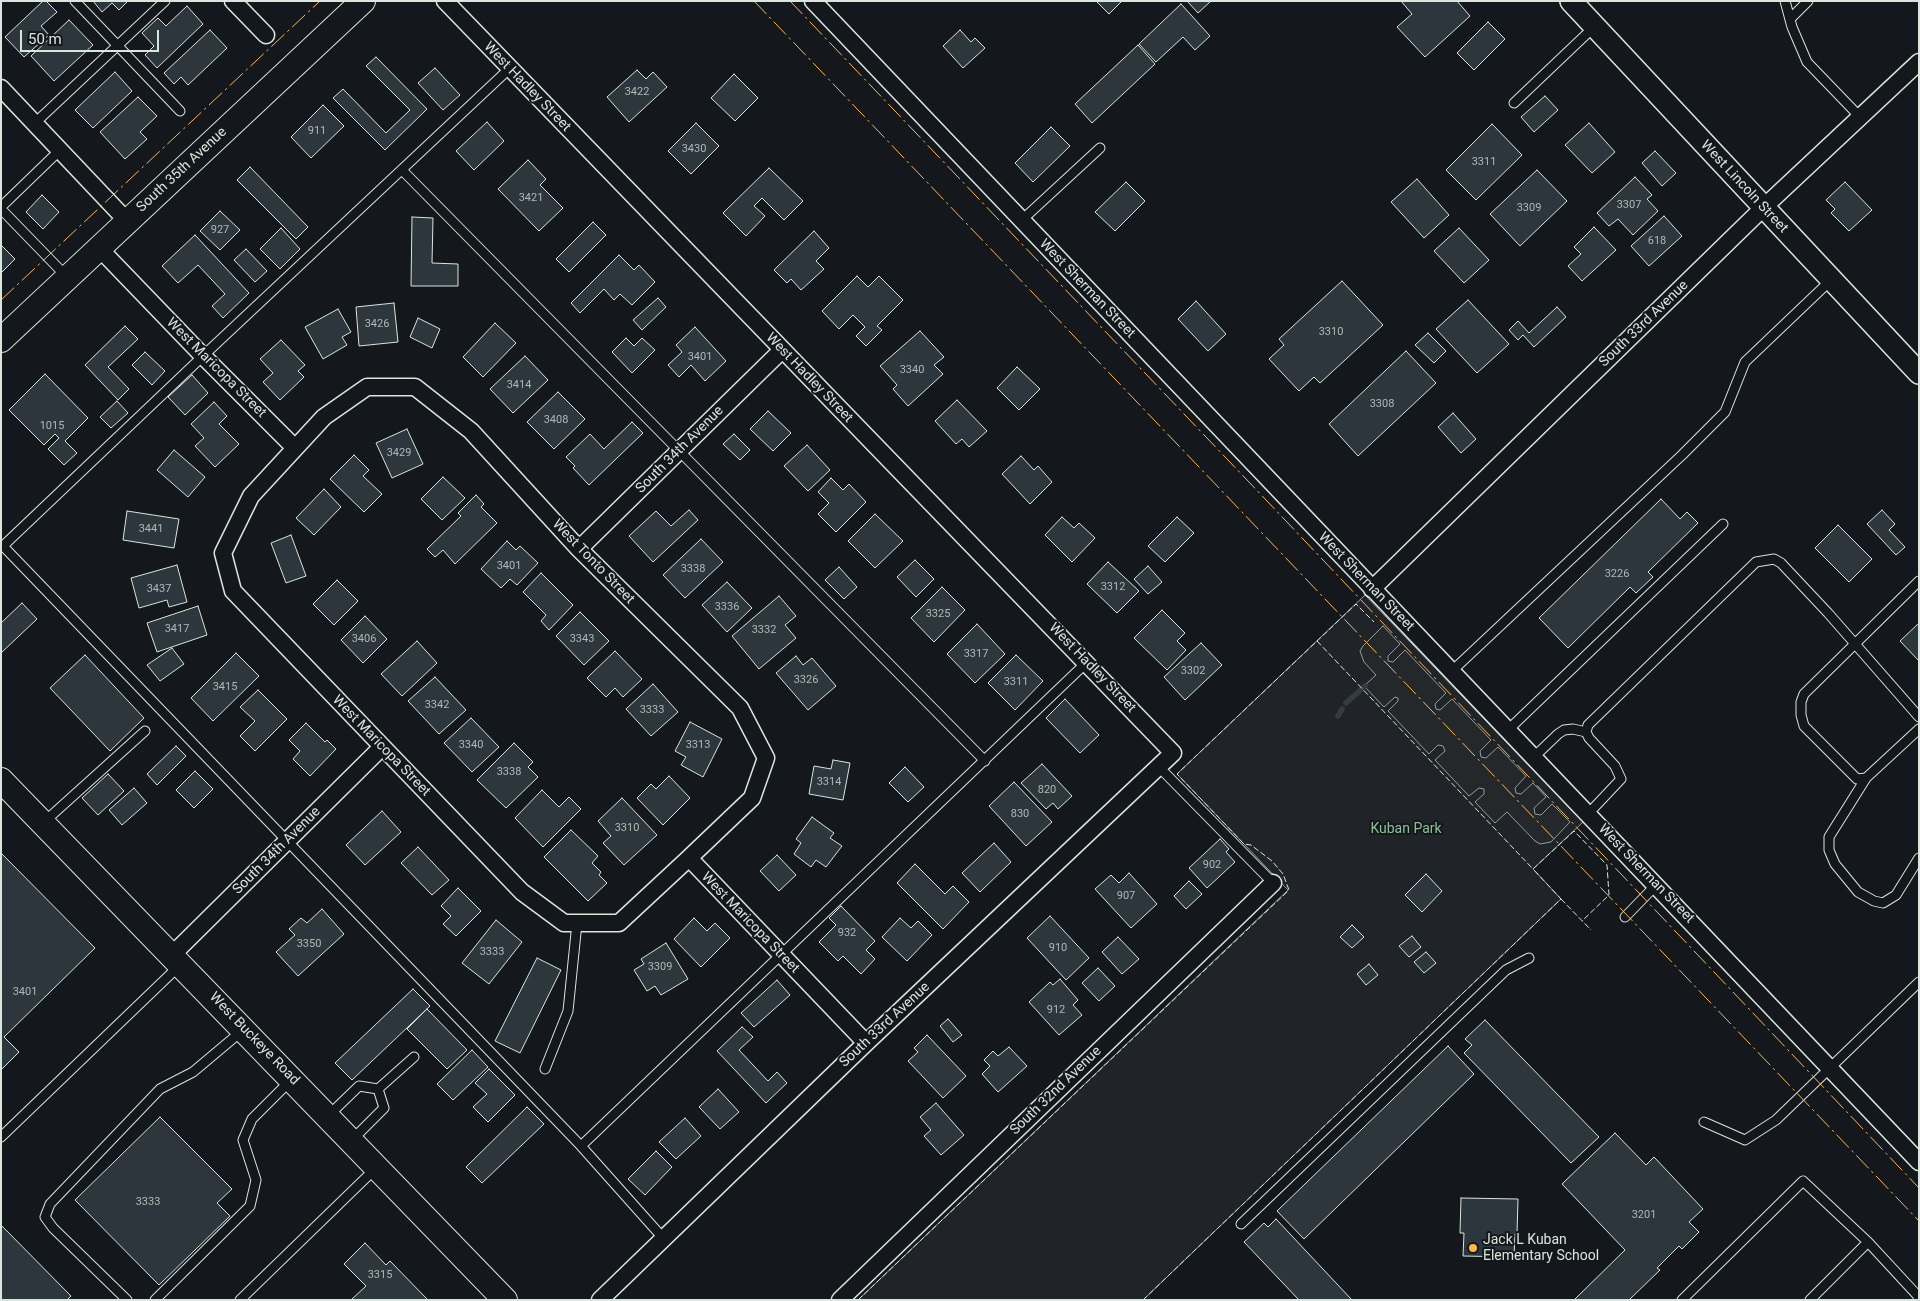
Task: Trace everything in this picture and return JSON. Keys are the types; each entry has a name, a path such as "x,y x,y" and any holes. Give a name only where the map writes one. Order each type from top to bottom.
{"main road":[{"name":"South 35th Avenue","path":"3,334 67,278 363,1"},
{"name":"West Buckeye Road","path":"1,780 505,1300"}],"street":[{"path":"233,1 266,35"},
{"name":"West Hadley Street","path":"445,1 1173,753"},
{"name":"West Sherman Street","path":"813,1 1919,1162"},
{"name":"West Lincoln Street","path":"1571,1 1763,208 1919,372"},
{"name":"South 33rd Avenue","path":"1372,589 1763,208 1919,62"},
{"path":"1,88 127,221"},
{"name":"West Maricopa Street","path":"99,248 295,448 250,496 223,553 233,591 382,747 522,892 564,924 619,923 689,858 866,1043"},
{"name":"South 34th Avenue","path":"579,549 782,350"},
{"name":"West Tonto Street","path":"295,448 324,417 367,387 415,387 471,431 579,549 740,708 766,758 752,798 689,858"},
{"name":"South 34th Avenue","path":"176,959 287,841 382,747"},
{"name":"South 33rd Avenue","path":"600,1300 866,1043 1173,753"},
{"name":"South 32nd Avenue","path":"840,1300 1273,882"}],"lane":[{"path":"75,1 180,111"},
{"path":"35,123 165,1"},
{"path":"1785,1 1807,62 1860,117"},
{"path":"1790,19 1808,1"},
{"path":"1514,103 1595,26"},
{"path":"509,69 3,546 581,1146 663,1238"},
{"path":"1022,220 1100,148"},
{"path":"60,150 1,208 67,278"},
{"path":"402,170 680,450 984,761"},
{"path":"1452,671 1682,455 1725,412 1745,362 1831,280"},
{"path":"1508,730 1723,524"},
{"path":"1588,814 1621,779 1615,766 1589,738 1586,732 1588,725 1756,562 1774,559 1781,563 1919,717"},
{"path":"1866,778 1857,779 1804,726 1800,715 1801,702 1804,694 1919,581"},
{"path":"581,1146 782,956 1086,662"},
{"path":"1534,757 1564,730 1573,729 1586,732"},
{"path":"1919,729 1866,778 1829,838 1829,850 1835,864 1858,892 1883,903 1896,895 1919,858"},
{"path":"43,823 145,731"},
{"path":"1159,767 1273,882"},
{"path":"1625,917 1656,885"},
{"path":"545,1069 568,1011 577,923"},
{"path":"1241,1224 1506,970 1529,958"},
{"path":"1,1137 176,959"},
{"path":"1704,1122 1744,1140 1776,1120 1919,982"},
{"path":"127,1300 53,1228 45,1217 50,1204 160,1089 193,1072 244,1029"},
{"path":"378,1089 414,1057"},
{"path":"156,1300 250,1206 256,1180 243,1140 252,1119 292,1079"},
{"path":"328,1116 359,1086 378,1089"},
{"path":"352,1140 384,1108 378,1089"},
{"path":"240,1300 378,1167"},
{"path":"1682,1300 1803,1181 1868,1242 1919,1299"},
{"path":"1810,1300 1868,1242"}],"green space":[{"name":"Kuban Park","path":"1365,595 1583,822 1533,869 1561,899 1143,1300 858,1300 1288,890 1177,774"}],"shaded area":[{"path":"1383,626 1400,644 1388,656 1388,661 1393,662 1405,650 1446,693 1435,704 1436,709 1440,710 1452,699 1491,740 1480,751 1481,757 1486,758 1498,747 1526,776 1515,788 1516,793 1521,794 1533,783 1546,797 1534,808 1535,814 1541,815 1552,804 1570,822 1551,842 1540,844 1535,841 1507,812 1495,823 1475,802 1484,794 1484,789 1479,788 1469,796 1435,760 1445,751 1443,746 1438,745 1429,754 1388,711 1398,701 1398,698 1395,697 1384,707 1364,686 1376,675 1364,662 1360,651"}],"building":[{"path":"43,1 46,1 57,12 41,26 49,35 24,57 5,37"},
{"path":"93,1 128,1 119,10 112,3 102,12"},
{"path":"1096,1 1122,1 1109,14"},
{"path":"1187,1 1211,1 1198,13"},
{"path":"1401,1 1457,1 1470,16 1425,57 1397,27 1412,14"},
{"path":"1181,4 1210,36 1195,50 1183,37 1156,62 1139,44"},
{"path":"187,6 203,24 157,68 145,55 154,46 142,33 158,18 166,26"},
{"path":"69,20 93,45 54,81 31,56"},
{"path":"1488,22 1505,39 1474,70 1457,53"},
{"path":"210,30 227,48 188,85 181,77 174,84 164,73"},
{"path":"960,30 971,42 975,38 985,48 963,68 943,46"},
{"path":"1138,45 1155,64 1092,123 1075,104"},
{"path":"376,57 427,109 385,150 333,98 343,89 386,133 410,110 366,66"},
{"path":"435,68 460,95 443,110 418,83"},
{"path":"637,70 646,79 653,72 667,87 629,122 607,97"},
{"path":"115,72 132,91 93,128 75,110"},
{"path":"734,74 758,98 735,121 711,98"},
{"path":"1545,96 1558,110 1534,132 1521,117"},
{"path":"138,97 157,116 140,132 147,139 125,159 100,132"},
{"path":"323,105 344,126 311,158 291,137"},
{"path":"487,122 504,141 474,170 456,151"},
{"path":"696,123 719,146 691,174 668,151"},
{"path":"1589,123 1615,152 1592,173 1565,145"},
{"path":"1492,124 1522,155 1476,200 1446,170"},
{"path":"1051,127 1070,146 1033,182 1015,163"},
{"path":"1655,151 1676,173 1662,186 1642,163"},
{"path":"528,160 546,179 540,185 563,208 539,231 498,189"},
{"path":"250,167 308,227 296,239 237,180"},
{"path":"769,168 803,201 784,220 762,198 754,206 765,216 746,236 723,213"},
{"path":"1537,170 1567,201 1520,246 1490,214"},
{"path":"1635,177 1652,195 1647,199 1658,211 1633,235 1618,219 1609,226 1597,213"},
{"path":"1417,179 1449,215 1424,238 1391,202"},
{"path":"1126,182 1145,201 1115,231 1095,212"},
{"path":"1845,182 1872,210 1849,231 1831,213 1835,209 1826,200"},
{"path":"42,195 59,212 43,229 26,212"},
{"path":"220,211 240,230 220,250 200,231"},
{"path":"1664,216 1682,236 1649,266 1631,246"},
{"path":"412,217 433,218 432,263 458,264 458,286 411,286"},
{"path":"593,222 606,235 569,272 556,259"},
{"path":"1594,227 1616,250 1582,281 1568,266 1581,254 1574,247"},
{"path":"281,228 300,249 280,269 260,249"},
{"path":"1459,228 1489,260 1464,283 1434,251"},
{"path":"814,231 829,248 816,261 824,269 801,290 791,279 787,283 774,270"},
{"path":"195,235 249,293 223,318 212,306 225,294 198,265 178,283 162,266"},
{"path":"1,245 15,259 1,273"},
{"path":"246,249 267,271 255,282 234,260"},
{"path":"619,255 634,270 639,265 655,282 632,305 620,294 614,300 604,289 580,313 571,303"},
{"path":"857,276 868,287 879,276 903,300 877,326 882,330 866,346 856,336 865,327 853,315 839,329 822,311"},
{"path":"1342,281 1383,325 1320,383 1314,377 1299,391 1269,359 1284,345 1279,339"},
{"path":"658,298 666,307 642,330 633,320"},
{"path":"1468,300 1509,344 1477,373 1436,329"},
{"path":"1196,301 1226,334 1208,351 1178,319"},
{"path":"394,303 398,342 359,346 356,307"},
{"path":"1557,307 1566,317 1534,347 1523,335 1518,340 1509,330 1518,321 1529,333"},
{"path":"338,309 351,332 342,337 347,345 323,359 305,327"},
{"path":"418,318 440,329 432,348 410,337"},
{"path":"495,323 516,343 483,377 463,357"},
{"path":"125,326 138,339 108,367 129,389 118,400 85,365"},
{"path":"695,327 726,361 705,381 691,365 679,377 668,365 682,352 676,345"},
{"path":"920,331 944,357 934,365 943,374 908,406 893,389 897,385 880,366"},
{"path":"1428,333 1446,351 1434,363 1415,345"},
{"path":"626,338 634,346 642,338 655,350 632,373 612,352"},
{"path":"281,340 305,365 298,371 304,377 280,400 263,382 273,373 260,359"},
{"path":"1406,351 1436,383 1358,456 1329,424"},
{"path":"145,352 165,371 152,385 132,365"},
{"path":"525,356 548,380 513,413 490,389"},
{"path":"1017,367 1040,389 1019,410 997,388"},
{"path":"45,374 88,418 65,441 77,453 64,465 48,449 59,438 55,434 44,445 9,410"},
{"path":"192,375 208,393 185,415 168,397"},
{"path":"558,392 585,419 554,449 527,422"},
{"path":"957,400 987,431 969,447 962,439 956,444 935,421"},
{"path":"117,401 128,413 111,428 100,417"},
{"path":"214,402 227,416 219,424 239,444 215,467 195,446 204,438 191,424"},
{"path":"768,411 791,433 773,451 750,429"},
{"path":"1453,413 1476,439 1461,453 1438,427"},
{"path":"632,422 643,433 589,485 573,468 575,466 566,457 590,434 604,449"},
{"path":"407,429 423,464 392,478 376,443"},
{"path":"734,434 750,450 740,460 723,444"},
{"path":"807,445 830,470 808,491 784,466"},
{"path":"174,450 205,477 188,497 157,470"},
{"path":"354,455 369,470 363,476 382,494 364,512 330,479"},
{"path":"1021,456 1034,470 1038,466 1052,482 1030,504 1002,474"},
{"path":"443,477 465,498 442,520 421,499"},
{"path":"831,478 843,490 849,484 866,502 836,532 818,514 829,503 818,492"},
{"path":"324,489 341,507 314,535 296,518"},
{"path":"476,495 484,504 481,507 497,523 455,564 443,550 435,557 427,549 461,516 458,513"},
{"path":"1661,499 1680,519 1687,512 1698,523 1648,572 1653,577 1636,593 1630,587 1568,648 1539,618"},
{"path":"689,510 698,520 653,562 629,536 656,511 671,526"},
{"path":"1882,510 1895,524 1889,530 1905,547 1896,555 1867,524"},
{"path":"127,511 179,519 174,548 123,540"},
{"path":"875,514 903,541 875,568 848,541"},
{"path":"1062,517 1074,528 1079,523 1095,538 1072,562 1045,535"},
{"path":"1177,517 1194,533 1165,562 1148,546"},
{"path":"1838,525 1872,559 1849,582 1815,548"},
{"path":"291,535 306,576 286,583 271,543"},
{"path":"701,539 723,562 685,598 663,575"},
{"path":"507,541 516,550 520,546 538,563 517,585 510,579 501,588 481,569"},
{"path":"915,560 934,579 916,597 897,577"},
{"path":"1108,562 1139,591 1117,613 1087,584"},
{"path":"177,565 187,602 169,607 167,600 139,608 131,578"},
{"path":"1148,566 1162,582 1148,594 1134,579"},
{"path":"839,567 857,587 844,599 825,580"},
{"path":"541,573 573,605 549,630 541,621 546,615 523,592"},
{"path":"337,580 358,601 334,625 313,604"},
{"path":"727,582 752,608 727,632 702,605"},
{"path":"942,587 965,610 934,642 911,618"},
{"path":"779,596 796,616 785,625 796,638 759,669 732,636"},
{"path":"22,603 37,619 1,653 1,623"},
{"path":"198,606 207,635 157,652 147,623"},
{"path":"1162,610 1185,633 1177,641 1186,650 1167,670 1134,638"},
{"path":"580,612 609,641 584,665 556,636"},
{"path":"365,616 387,639 363,663 341,640"},
{"path":"1919,623 1919,661 1900,641"},
{"path":"977,624 1005,654 975,683 947,654"},
{"path":"417,641 437,663 402,696 381,674"},
{"path":"1201,643 1222,665 1185,700 1164,677"},
{"path":"172,648 184,664 160,681 147,665"},
{"path":"615,651 642,679 623,697 615,688 606,697 587,678"},
{"path":"236,653 259,676 213,721 191,698"},
{"path":"85,655 144,718 110,751 50,688"},
{"path":"1016,655 1043,681 1015,710 988,683"},
{"path":"796,656 803,665 812,658 836,686 808,710 776,673"},
{"path":"435,677 466,710 439,734 408,701"},
{"path":"653,684 678,712 651,736 626,709"},
{"path":"258,690 287,719 255,751 240,736 255,721 240,707"},
{"path":"1065,699 1099,735 1080,753 1046,718"},
{"path":"471,718 499,747 472,772 444,743"},
{"path":"690,722 722,739 703,777 681,765 686,757 675,751"},
{"path":"306,723 325,742 327,740 336,749 310,776 293,759 300,751 289,740"},
{"path":"514,743 533,762 528,767 538,777 506,808 477,780"},
{"path":"176,746 186,756 157,785 147,774"},
{"path":"833,760 850,763 843,800 809,794 814,766 831,769"},
{"path":"1042,764 1072,796 1058,809 1053,803 1046,809 1021,783"},
{"path":"905,767 924,787 908,802 889,783"},
{"path":"195,771 213,789 194,808 176,790"},
{"path":"108,774 124,791 98,815 82,798"},
{"path":"669,776 690,798 663,825 637,798 651,784 656,789"},
{"path":"1014,782 1052,822 1026,846 989,806"},
{"path":"134,788 147,803 122,825 109,810"},
{"path":"542,790 559,807 569,797 581,809 543,847 515,818"},
{"path":"622,798 657,835 624,865 603,843 611,836 598,821"},
{"path":"382,811 401,832 365,865 346,845"},
{"path":"812,817 834,833 830,838 842,846 826,867 816,860 811,867 794,854 801,843 796,839"},
{"path":"571,830 598,856 592,863 601,872 599,875 607,883 588,901 544,857"},
{"path":"1220,839 1229,849 1226,852 1235,862 1207,888 1189,868"},
{"path":"994,843 1011,862 980,892 962,873"},
{"path":"418,847 449,880 432,895 401,863"},
{"path":"1,853 95,948 4,1037 19,1052 1,1070"},
{"path":"777,855 796,875 779,891 760,871"},
{"path":"915,864 945,894 953,886 969,902 943,929 897,883"},
{"path":"1129,873 1157,904 1131,928 1095,889 1111,875 1119,883"},
{"path":"1426,874 1442,891 1422,912 1405,895"},
{"path":"1189,881 1202,894 1186,909 1174,896"},
{"path":"458,888 481,911 456,936 443,924 451,916 441,906"},
{"path":"841,906 875,941 866,950 875,959 861,974 843,956 838,961 819,942 836,925 829,918"},
{"path":"322,909 344,934 298,976 276,952 295,935 289,929 301,918 307,923"},
{"path":"1050,916 1089,958 1066,980 1027,938"},
{"path":"694,918 707,931 715,923 730,938 701,967 674,939"},
{"path":"900,918 911,928 918,921 932,935 907,961 882,937"},
{"path":"496,920 522,942 489,984 462,963"},
{"path":"1352,925 1364,937 1352,948 1340,937"},
{"path":"1412,936 1421,947 1409,957 1399,946"},
{"path":"1118,937 1139,959 1122,974 1102,952"},
{"path":"666,943 688,979 661,995 655,986 647,991 634,970 644,964 641,959"},
{"path":"1426,952 1436,963 1424,973 1414,962"},
{"path":"537,958 561,970 520,1053 495,1041"},
{"path":"1369,964 1378,975 1366,985 1357,974"},
{"path":"1098,968 1115,986 1099,1001 1082,983"},
{"path":"1060,979 1078,1000 1073,1005 1082,1015 1059,1035 1029,1002 1050,982 1053,985"},
{"path":"777,980 790,995 754,1027 741,1013"},
{"path":"413,989 430,1006 352,1080 335,1063"},
{"path":"427,1009 467,1050 447,1069 407,1029"},
{"path":"948,1019 962,1035 953,1042 940,1026"},
{"path":"1485,1020 1599,1137 1571,1163 1464,1053 1472,1045 1465,1039"},
{"path":"742,1027 753,1037 739,1050 768,1081 777,1072 787,1083 766,1103 717,1051"},
{"path":"927,1035 966,1076 943,1098 908,1061 918,1052 914,1048"},
{"path":"1448,1046 1474,1074 1304,1239 1277,1211"},
{"path":"1009,1047 1027,1066 998,1092 982,1074 990,1066 984,1060 993,1051 998,1056"},
{"path":"472,1050 488,1067 453,1100 437,1084"},
{"path":"489,1069 515,1095 488,1122 473,1107 487,1094 475,1083"},
{"path":"718,1089 739,1112 720,1129 699,1107"},
{"path":"936,1103 964,1135 941,1155 924,1136 931,1130 920,1117"},
{"path":"527,1107 544,1124 482,1183 466,1167"},
{"path":"160,1117 232,1189 217,1203 230,1216 159,1285 75,1200"},
{"path":"685,1118 701,1136 676,1159 659,1142"},
{"path":"1615,1133 1646,1165 1654,1157 1703,1209 1689,1222 1699,1232 1682,1249 1679,1246 1657,1268 1660,1270 1629,1300 1574,1300 1625,1250 1562,1184"},
{"path":"656,1151 672,1167 645,1195 628,1179"},
{"path":"1461,1198 1518,1199 1514,1257 1463,1256 1464,1233 1460,1233"},
{"path":"1276,1219 1352,1300 1299,1300 1244,1242 1264,1223 1268,1227"},
{"path":"1,1225 71,1296 67,1300 1,1300"},
{"path":"365,1243 386,1265 390,1261 428,1300 351,1300 366,1286 344,1264"}],"waterway":[{"path":"1346,703 1365,686"},
{"path":"1338,716 1342,709"}],"fence":[{"path":"858,1300 1289,890 1283,874 1272,861 1251,845 1244,844 1177,774 1356,604 1374,622"},
{"path":"1317,641 1533,869"},
{"path":"1143,1300 1561,899 1533,869 1574,831 1607,865 1609,895 1582,921"},
{"path":"1561,899 1591,930"}],"power":[{"path":"1,300 320,1"},
{"path":"754,1 1919,1221"},
{"path":"790,1 1919,1188"}],"place":[{"name":"Jack L Kuban Elementary School","path":"1473,1248"}]}
